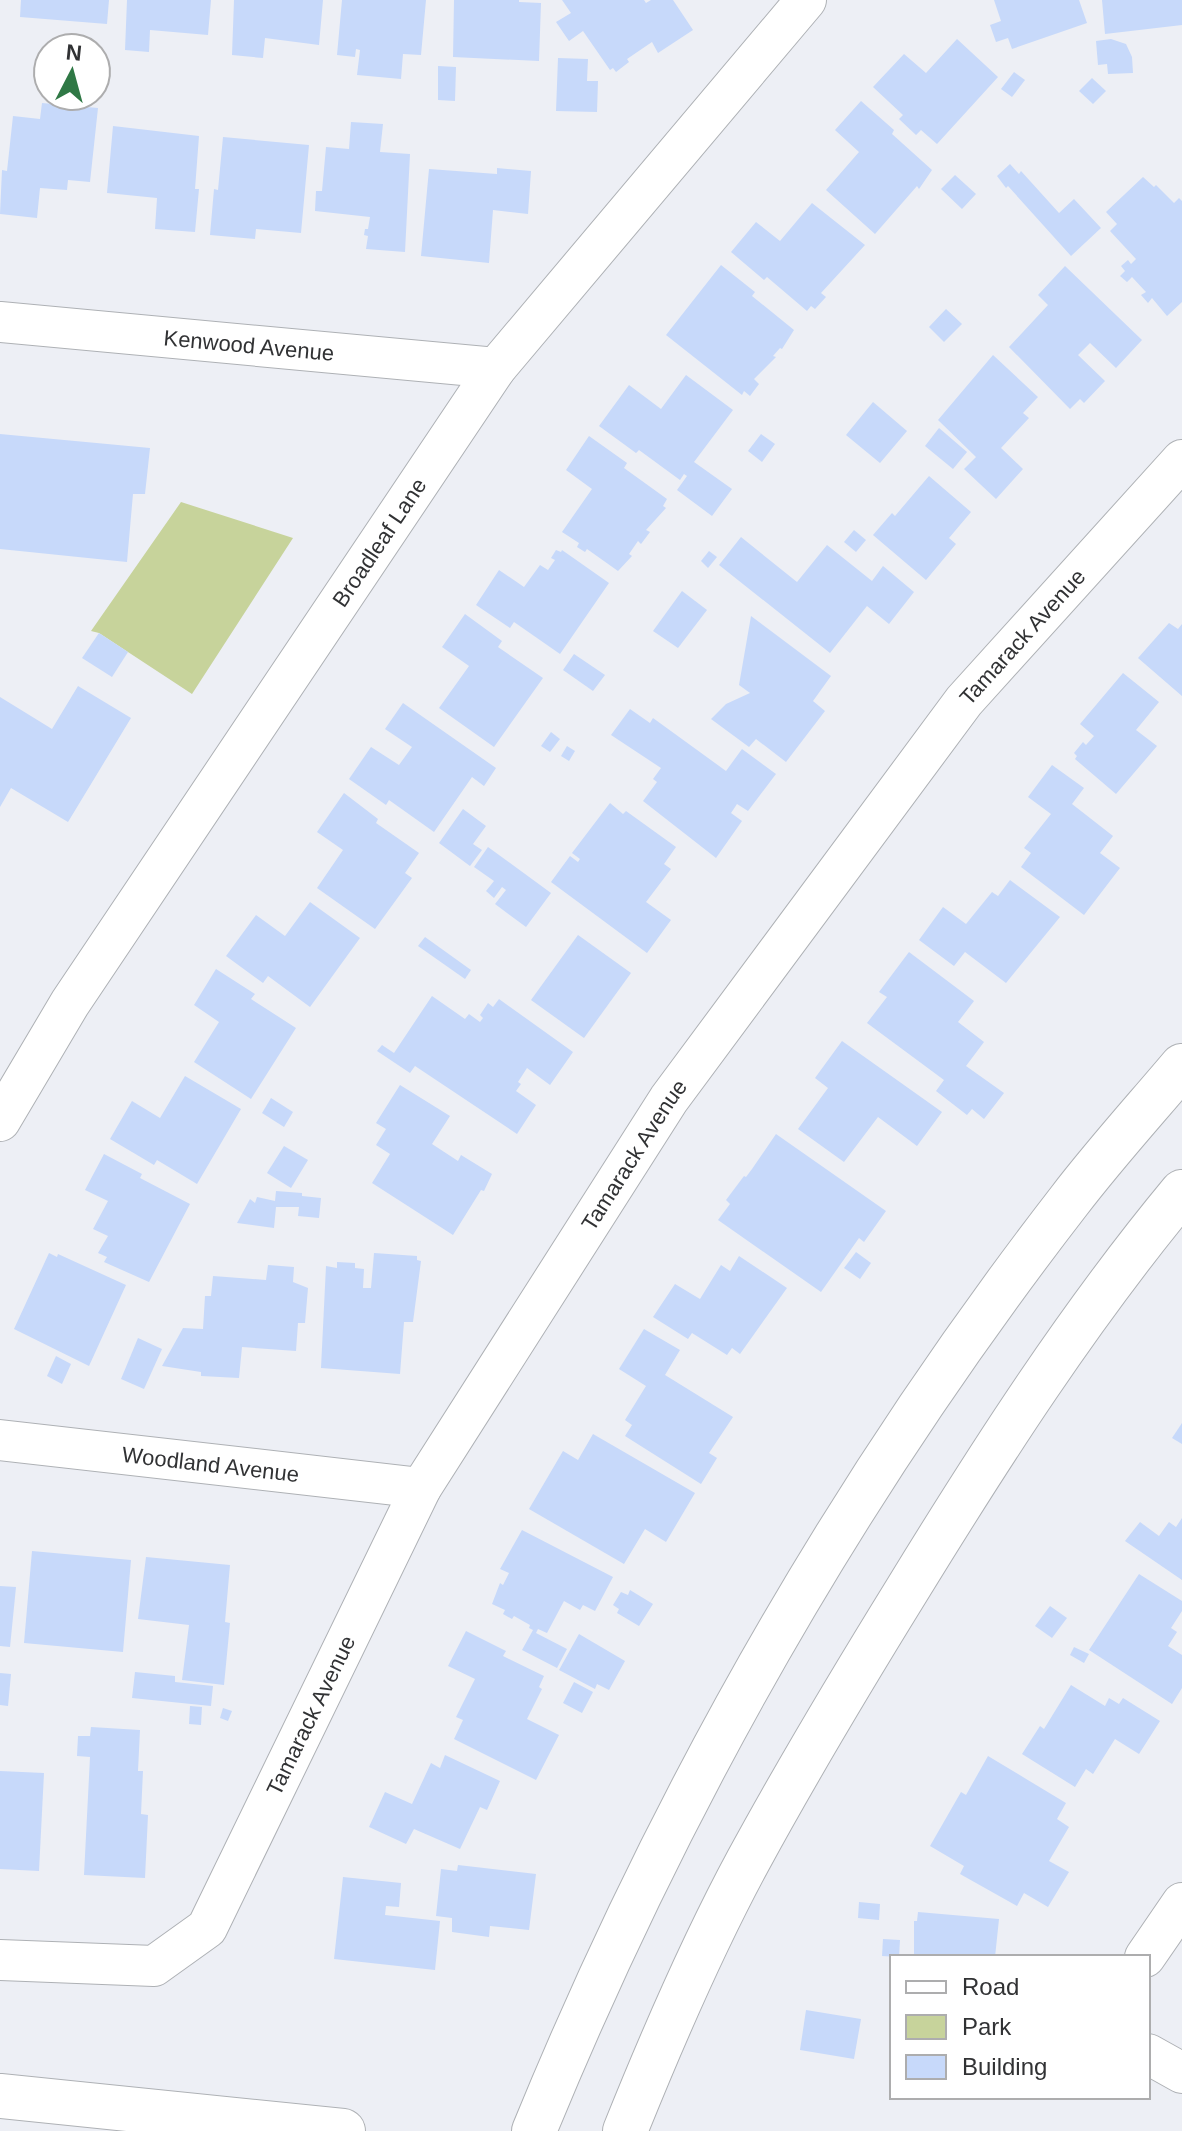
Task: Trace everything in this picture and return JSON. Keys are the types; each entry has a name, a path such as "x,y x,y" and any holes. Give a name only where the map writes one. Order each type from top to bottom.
{"main road":[{"path":"534,2131 594,1990 649,1876 701,1773 817,1566 892,1448 1060,1212 1182,1066"},
{"path":"632,2114 679,2000 747,1862 853,1678 968,1490 1063,1351 1182,1192"},
{"path":"0,2096 343,2131"}],"street":[{"name":"Broadleaf Lane","path":"0,1121 70,1003 496,368 806,0"},
{"name":"Kenwood Avenue","path":"0,322 496,368"},
{"name":"Tamarack Avenue","path":"0,1960 154,1966 207,1928 421,1488 669,1099 964,701 1182,460"},
{"name":"Woodland Avenue","path":"0,1440 421,1488"},
{"path":"1146,1955 1182,1903"},
{"path":"1150,2055 1182,2073"}],"green space":[{"path":"181,502 293,538 192,694 99,633 91,631"}],"building":[{"path":"21,0 109,0 107,24 20,17"},
{"path":"127,0 211,0 208,35 150,30 149,52 125,50"},
{"path":"234,0 323,0 319,45 265,38 263,58 232,55"},
{"path":"342,0 426,0 421,55 403,54 401,79 357,75 360,50 356,49 355,57 337,55"},
{"path":"454,0 541,3 539,61 453,57"},
{"path":"562,0 644,0 646,3 651,0 673,0 693,30 658,53 652,42 627,59 629,62 616,72 613,68 610,70 583,31 569,41 556,22 571,13"},
{"path":"994,0 1079,0 1087,23 1012,49 1008,38 996,42 990,25 1001,21"},
{"path":"1102,0 1182,0 1182,25 1105,34"},
{"path":"957,39 998,77 937,144 921,130 916,135 899,119 903,115 873,87 904,54 926,73"},
{"path":"1111,39 1126,44 1132,57 1133,73 1108,74 1107,64 1098,65 1096,41"},
{"path":"558,58 588,59 587,81 598,81 597,112 556,111"},
{"path":"438,66 456,67 455,101 438,100"},
{"path":"1014,72 1025,80 1012,97 1001,89"},
{"path":"1092,78 1106,91 1093,104 1079,91"},
{"path":"861,101 932,170 919,189 917,186 875,234 826,190 859,152 835,130"},
{"path":"41,112 98,112 90,182 68,180 67,190 40,188 37,218 0,214 2,170 7,171 13,116 40,119"},
{"path":"351,122 383,124 380,152 410,154 405,252 366,249 368,236 364,235 370,217 315,211 316,191 322,191 326,147 349,149"},
{"path":"113,126 199,136 195,232 155,229 157,198 107,193"},
{"path":"223,137 309,145 301,233 256,229 255,239 210,235"},
{"path":"1010,164 1019,174 1021,171 1059,213 1074,199 1101,228 1071,256 997,176"},
{"path":"497,168 531,171 528,214 493,210 489,263 421,256 429,169 497,174"},
{"path":"955,175 976,194 962,209 941,189"},
{"path":"1143,177 1174,203 1179,198 1182,201 1182,302 1167,316 1152,298 1148,303 1141,295 1146,292 1132,277 1127,282 1120,276 1125,271 1121,266 1128,260 1131,264 1136,259 1110,231 1117,224 1106,212"},
{"path":"812,203 865,245 821,293 826,297 815,309 811,306 807,311 731,252 756,222 780,241"},
{"path":"721,265 755,292 752,296 794,330 782,349 773,356 776,357 754,379 759,384 750,396 744,391 742,395 666,335"},
{"path":"1065,266 1142,340 1116,368 1090,343 1078,355 1105,381 1084,403 1080,399 1070,409 1009,347 1048,305 1038,295"},
{"path":"946,309 962,324 944,342 929,327"},
{"path":"993,355 1038,397 1023,413 1029,418 1001,448 1023,469 996,499 964,469 976,457 938,420"},
{"path":"686,375 733,410 694,462 732,489 712,516 677,490 687,476 684,474 680,480 599,426 629,385 661,409"},
{"path":"873,402 907,431 880,463 846,435"},
{"path":"939,428 967,452 953,469 925,446"},
{"path":"0,434 150,448 145,494 133,494 127,562 0,549"},
{"path":"761,434 775,444 762,462 748,451"},
{"path":"589,436 627,463 624,468 667,499 663,506 666,508 646,530 650,532 641,544 638,541 629,554 632,556 618,571 587,549 585,552 577,547 579,543 562,532 592,489 566,470"},
{"path":"929,476 971,512 949,538 956,544 926,580 873,535 892,513 895,516"},
{"path":"854,530 866,540 856,552 844,542"},
{"path":"741,537 797,582 827,545 872,581 883,566 914,592 889,624 867,606 830,653 719,565"},
{"path":"556,550 562,550 609,583 560,654 514,622 510,628 476,605 499,570 524,587 540,565 548,570 555,560 551,558"},
{"path":"709,551 717,557 708,568 701,561"},
{"path":"682,591 707,610 678,648 653,631"},
{"path":"465,614 502,641 498,647 543,678 494,747 439,708 469,666 442,647"},
{"path":"751,616 831,676 813,701 825,711 786,762 756,739 749,747 711,719 726,704 750,693 739,685"},
{"path":"1169,623 1178,629 1182,624 1182,696 1138,658"},
{"path":"99,633 128,652 112,677 82,658"},
{"path":"574,654 605,675 593,691 563,670"},
{"path":"1123,673 1159,702 1136,730 1157,746 1116,794 1075,759 1077,756 1074,753 1083,742 1086,745 1094,736 1080,724"},
{"path":"78,686 131,718 68,822 11,788 0,807 0,697 52,729"},
{"path":"403,703 496,768 484,786 472,777 434,832 389,800 386,805 349,779 371,747 399,765 412,747 385,729"},
{"path":"630,709 650,723 653,718 726,771 742,749 776,774 748,811 737,804 731,813 742,821 716,858 643,801 657,782 653,779 661,768 611,735"},
{"path":"551,732 560,739 550,752 541,746"},
{"path":"567,746 575,751 569,761 561,756"},
{"path":"1052,765 1084,788 1072,804 1113,836 1100,853 1120,868 1084,915 1021,867 1031,853 1024,848 1051,814 1028,797"},
{"path":"344,793 378,819 376,823 419,853 405,873 412,878 375,929 317,888 343,850 317,832"},
{"path":"610,803 676,847 664,864 671,869 646,902 671,920 647,953 551,882 570,856 578,862 580,859 572,853"},
{"path":"463,809 486,826 473,844 482,850 470,866 439,843"},
{"path":"488,847 551,893 526,927 495,904 506,890 502,887 494,898 486,891 494,881 474,867"},
{"path":"1010,880 1060,917 1006,983 965,952 954,966 919,940 943,907 966,924 992,892 998,896"},
{"path":"310,902 360,938 310,1007 268,976 263,983 226,956 256,915 285,936"},
{"path":"578,935 631,973 584,1038 531,1000"},
{"path":"425,937 471,970 465,979 418,946"},
{"path":"909,952 974,1001 958,1022 984,1042 966,1066 1004,1093 984,1119 972,1109 967,1115 936,1091 944,1080 867,1023 887,997 879,992"},
{"path":"216,969 255,994 251,999 296,1028 251,1099 194,1062 219,1022 194,1005"},
{"path":"432,996 465,1019 469,1014 480,1022 483,1018 480,1015 488,1003 493,1007 499,999 573,1052 550,1085 527,1068 516,1091 536,1105 517,1134 415,1066 410,1073 377,1051 382,1045 394,1053"},
{"path":"842,1041 942,1112 917,1146 878,1117 844,1162 798,1129 828,1088 815,1078"},
{"path":"185,1076 241,1109 197,1184 157,1160 154,1165 110,1139 132,1101 160,1118"},
{"path":"400,1085 450,1116 432,1144 458,1161 461,1155 492,1174 484,1191 481,1190 453,1235 372,1183 390,1154 376,1145 386,1129 376,1123"},
{"path":"271,1098 293,1112 284,1127 262,1113"},
{"path":"776,1134 886,1211 864,1242 859,1238 821,1292 718,1220 730,1204 726,1200"},
{"path":"284,1146 308,1160 291,1188 267,1173"},
{"path":"104,1154 142,1174 140,1178 190,1204 149,1282 104,1262 107,1257 98,1253 108,1236 93,1229 108,1201 85,1190"},
{"path":"276,1191 321,1198 319,1218 298,1216 299,1207 276,1207 274,1228 237,1223 250,1199 255,1203 257,1197 275,1201"},
{"path":"856,1252 871,1263 860,1279 844,1268"},
{"path":"49,1253 57,1257 58,1254 126,1285 89,1366 14,1329"},
{"path":"374,1253 417,1256 417,1260 421,1261 413,1322 404,1322 400,1374 321,1368 326,1266 337,1268 337,1262 355,1263 355,1268 364,1269 363,1288 371,1288"},
{"path":"739,1256 787,1288 740,1354 732,1348 727,1355 692,1333 688,1339 653,1317 675,1284 700,1299 721,1265 730,1271"},
{"path":"268,1265 294,1267 293,1282 308,1288 305,1323 298,1323 296,1351 242,1347 239,1378 201,1376 201,1372 162,1366 183,1328 203,1329 205,1296 211,1296 213,1276 266,1280"},
{"path":"644,1329 680,1350 665,1375 733,1417 709,1453 717,1458 701,1484 625,1436 632,1425 625,1420 646,1386 619,1369"},
{"path":"138,1338 162,1349 144,1389 121,1379"},
{"path":"56,1356 71,1364 62,1384 47,1376"},
{"path":"1182,1423 1182,1444 1172,1438"},
{"path":"593,1434 695,1493 666,1542 645,1529 624,1564 529,1509 563,1451 578,1460"},
{"path":"1182,1518 1182,1580 1125,1541 1140,1522 1159,1536 1169,1522 1176,1527"},
{"path":"522,1530 613,1577 595,1611 583,1605 580,1610 564,1601 547,1633 538,1629 536,1633 567,1649 557,1668 522,1650 533,1630 529,1628 530,1625 514,1616 512,1619 503,1614 505,1610 492,1604 500,1583 503,1585 509,1573 500,1569"},
{"path":"32,1551 131,1560 123,1652 24,1643"},
{"path":"146,1557 230,1565 225,1622 230,1623 224,1685 182,1680 189,1625 138,1619"},
{"path":"1139,1574 1182,1601 1182,1611 1171,1628 1177,1632 1168,1646 1182,1655 1182,1688 1172,1704 1089,1650"},
{"path":"0,1586 16,1587 10,1647 0,1646"},
{"path":"630,1590 653,1604 639,1626 617,1613 619,1609 613,1605 621,1592 628,1595"},
{"path":"1050,1606 1067,1618 1052,1638 1035,1626"},
{"path":"466,1631 506,1651 503,1656 544,1676 539,1687 542,1689 527,1719 559,1735 536,1780 454,1739 463,1720 456,1717 475,1679 448,1666"},
{"path":"579,1634 625,1661 609,1690 597,1684 595,1689 559,1670"},
{"path":"1074,1647 1089,1654 1084,1663 1070,1655"},
{"path":"135,1672 175,1676 175,1682 213,1686 211,1706 132,1698"},
{"path":"0,1673 11,1674 8,1706 0,1705"},
{"path":"574,1682 593,1692 582,1713 563,1703"},
{"path":"1071,1685 1105,1706 1109,1698 1119,1704 1123,1698 1160,1721 1139,1754 1115,1739 1093,1774 1086,1769 1075,1787 1022,1754 1040,1726 1044,1729"},
{"path":"190,1706 202,1707 201,1725 189,1724"},
{"path":"223,1708 232,1711 228,1721 220,1718"},
{"path":"91,1727 140,1730 138,1771 143,1771 141,1814 148,1815 145,1878 84,1875 90,1757 77,1756 78,1736 90,1736"},
{"path":"445,1755 500,1781 487,1810 480,1807 460,1849 414,1829 406,1844 369,1827 385,1792 412,1804 431,1763 440,1768"},
{"path":"988,1756 1066,1803 1057,1819 1069,1827 1049,1861 1069,1872 1048,1907 1024,1893 1017,1906 960,1874 964,1866 930,1846 961,1792 966,1795"},
{"path":"0,1771 44,1773 39,1871 0,1869"},
{"path":"458,1865 536,1874 529,1930 490,1926 489,1937 452,1932 452,1918 436,1916 441,1869 457,1871"},
{"path":"343,1877 401,1883 399,1907 386,1906 385,1915 440,1921 435,1970 334,1959"},
{"path":"859,1902 880,1904 879,1920 858,1918"},
{"path":"918,1912 999,1919 995,1955 914,1955 914,1921 917,1921"},
{"path":"883,1939 900,1940 899,1955 882,1956"},
{"path":"806,2010 861,2019 854,2059 800,2050"}]}
